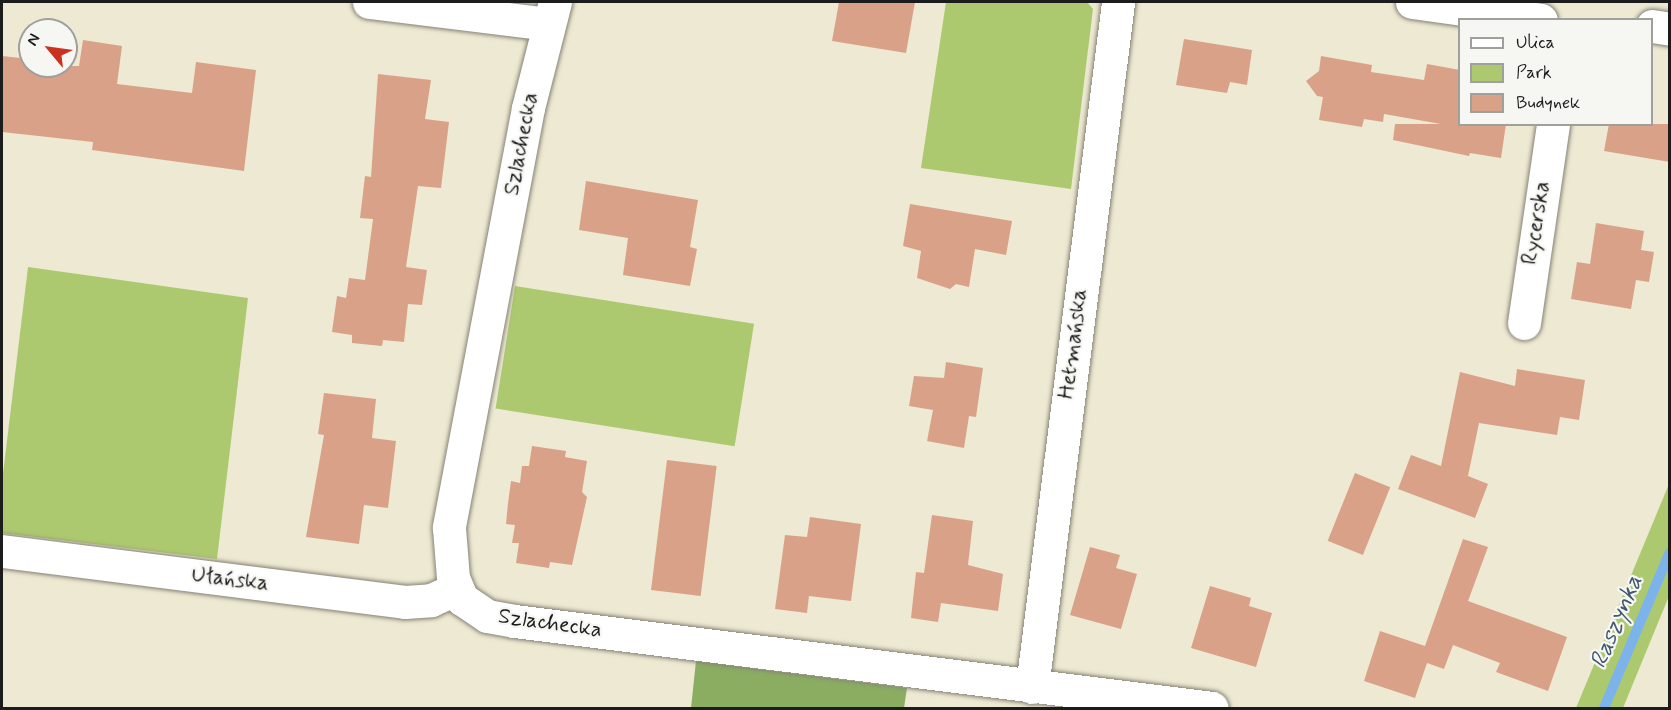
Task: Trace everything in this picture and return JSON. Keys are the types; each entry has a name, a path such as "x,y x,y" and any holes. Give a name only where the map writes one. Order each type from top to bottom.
{"street":[{"path":"369,2 551,13"},
{"name":"Hetmańska","path":"1032,687 1118,2"},
{"path":"1412,2 1528,18"},
{"name":"Szlachecka","path":"551,13 528,108 449,528 456,589 470,606 487,616 514,621 1212,708"},
{"path":"1653,26 1670,29"},
{"name":"Rycerska","path":"1524,323 1554,126"},
{"name":"Ułańska","path":"2,551 405,602 431,600 456,589"}],"green space":[{"path":"946,2 1087,2 1093,9 1071,189 921,168"},
{"path":"28,267 248,298 217,559 2,533 2,482"},
{"path":"515,286 754,324 735,446 496,408"},
{"path":"1669,484 1669,596 1623,708 1576,708"},
{"path":"696,661 907,688 904,708 691,708"}],"building":[{"path":"839,2 915,2 906,53 832,41"},
{"path":"1184,39 1252,50 1247,85 1230,82 1227,93 1176,85"},
{"path":"83,40 122,46 117,84 192,93 196,62 256,70 244,171 92,150 93,142 2,132 2,56 18,58 18,78 78,78"},
{"path":"1321,56 1372,65 1371,72 1424,80 1427,64 1458,70 1458,126 1506,126 1501,158 1470,153 1469,156 1393,140 1395,124 1441,124 1384,114 1383,122 1364,119 1362,127 1319,120 1323,97 1317,96 1306,81 1319,71"},
{"path":"378,74 431,80 425,119 449,122 441,188 418,186 406,267 427,270 422,305 408,304 404,342 383,340 382,346 352,343 352,335 332,332 337,296 346,298 349,278 365,280 373,219 360,218 365,176 371,177"},
{"path":"1670,124 1670,162 1604,151 1609,126"},
{"path":"586,181 698,200 690,247 697,249 690,286 623,275 628,238 579,230"},
{"path":"910,204 1012,221 1006,255 975,249 969,287 956,284 950,289 917,278 921,251 903,246"},
{"path":"1596,223 1644,231 1641,250 1654,252 1649,282 1636,280 1631,309 1571,299 1577,262 1590,264"},
{"path":"946,362 983,368 976,417 969,416 964,448 927,441 933,410 909,406 914,376 944,378"},
{"path":"1517,369 1585,380 1579,420 1560,417 1557,435 1479,423 1468,476 1488,484 1475,518 1398,489 1411,455 1441,466 1460,372 1515,386"},
{"path":"324,393 376,399 372,438 396,441 388,508 364,505 359,544 306,537 324,435 318,434"},
{"path":"532,446 566,451 565,457 587,461 582,492 587,497 572,565 550,562 549,568 516,563 519,543 512,543 515,525 506,524 511,481 520,483 522,466 529,466"},
{"path":"667,460 717,466 701,596 651,590"},
{"path":"1355,473 1390,487 1363,555 1328,541"},
{"path":"932,515 973,521 968,565 1003,574 998,611 941,603 938,622 911,618 916,572 924,573"},
{"path":"810,517 861,524 851,601 809,596 807,613 775,609 785,535 807,537"},
{"path":"1463,539 1488,547 1468,601 1567,637 1548,691 1496,672 1500,663 1453,645 1444,669 1427,663 1415,698 1364,681 1380,631 1425,646"},
{"path":"1090,547 1120,555 1116,568 1137,574 1121,629 1070,615"},
{"path":"1210,586 1251,598 1249,606 1272,613 1256,667 1191,648"}],"waterway":[{"name":"Raszynka","path":"1604,708 1670,552"}]}
